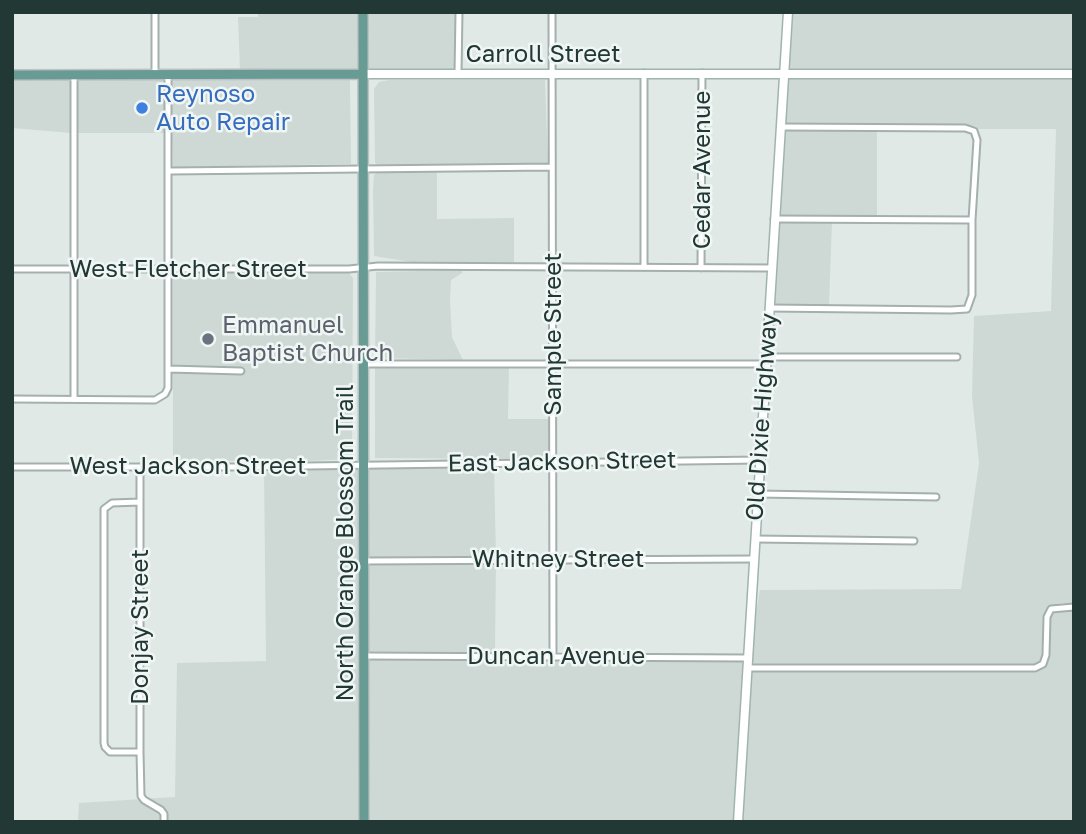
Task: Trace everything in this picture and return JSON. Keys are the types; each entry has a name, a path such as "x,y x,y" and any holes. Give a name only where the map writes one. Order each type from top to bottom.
{"main road":[{"name":"North Orange Blossom Trail","path":"363,12 364,822"},
{"name":"Carroll Street","path":"12,75 363,74"}],"street":[{"path":"155,12 155,75"},
{"path":"458,74 459,12"},
{"name":"Sample Street","path":"552,12 553,656"},
{"name":"Old Dixie Highway","path":"738,822 788,12"},
{"path":"644,73 644,267"},
{"name":"Cedar Avenue","path":"701,268 702,73"},
{"name":"Carroll Street","path":"363,74 1074,74"},
{"path":"74,75 74,398"},
{"path":"12,398 155,400 165,394 168,388 168,75"},
{"path":"769,308 967,309 972,295 972,220 977,140 974,131 965,128 781,127"},
{"path":"170,171 552,167"},
{"path":"775,219 972,220"},
{"name":"West Fletcher Street","path":"12,269 378,265 771,268"},
{"path":"364,364 554,364 957,357"},
{"path":"169,369 241,371"},
{"name":"East Jackson Street","path":"364,464 760,460"},
{"name":"West Jackson Street","path":"12,467 364,464"},
{"name":"Donjay Street","path":"140,468 141,796 161,810 164,822"},
{"path":"758,494 936,497"},
{"path":"140,502 112,503 104,509 103,570 105,747 110,752 140,752"},
{"path":"755,539 914,541"},
{"name":"Whitney Street","path":"364,561 753,559"},
{"path":"747,668 1035,668 1043,664 1046,655 1047,617 1051,609 1074,607"},
{"name":"Duncan Avenue","path":"364,656 747,658"}],"shaded area":[{"path":"258,12 359,12 359,70 240,71 238,17 258,17"},
{"path":"366,12 456,12 455,70 366,70"},
{"path":"793,12 1074,12 1074,70 789,69"},
{"path":"788,76 1074,77 1074,604 1061,603 1049,607 1044,617 1043,654 1040,661 1034,664 750,664 760,590 961,589 979,463 972,396 974,316 1051,311 1056,129 784,123"},
{"path":"12,79 71,79 71,133 12,128"},
{"path":"77,79 165,79 166,133 77,133"},
{"path":"171,79 350,80 351,164 173,167"},
{"path":"545,80 548,163 378,165 375,163 374,89 379,82"},
{"path":"784,131 877,131 877,216 778,216"},
{"path":"378,172 437,172 437,219 514,218 514,262 411,262 374,256 373,190 374,175"},
{"path":"778,223 832,223 829,305 773,304"},
{"path":"462,270 462,273 451,280 450,300 452,337 463,360 375,358 376,272"},
{"path":"173,273 349,273 353,278 352,459 173,463 173,373 244,374 244,367 173,366"},
{"path":"375,368 509,368 508,419 550,419 550,459 375,458"},
{"path":"494,467 496,556 367,558 367,468"},
{"path":"360,468 361,822 167,822 166,811 158,802 154,808 160,815 160,822 78,822 79,803 175,797 177,663 266,661 264,470"},
{"path":"496,563 495,652 367,652 367,565"},
{"path":"1074,611 1074,822 741,822 750,672 1035,672 1046,665 1051,618 1054,612"},
{"path":"495,659 495,663 638,660 744,662 735,822 367,822 367,660"}],"place":[{"name":"Reynoso Auto Repair","path":"142,108"},
{"name":"Emmanuel Baptist Church","path":"208,339"}]}
